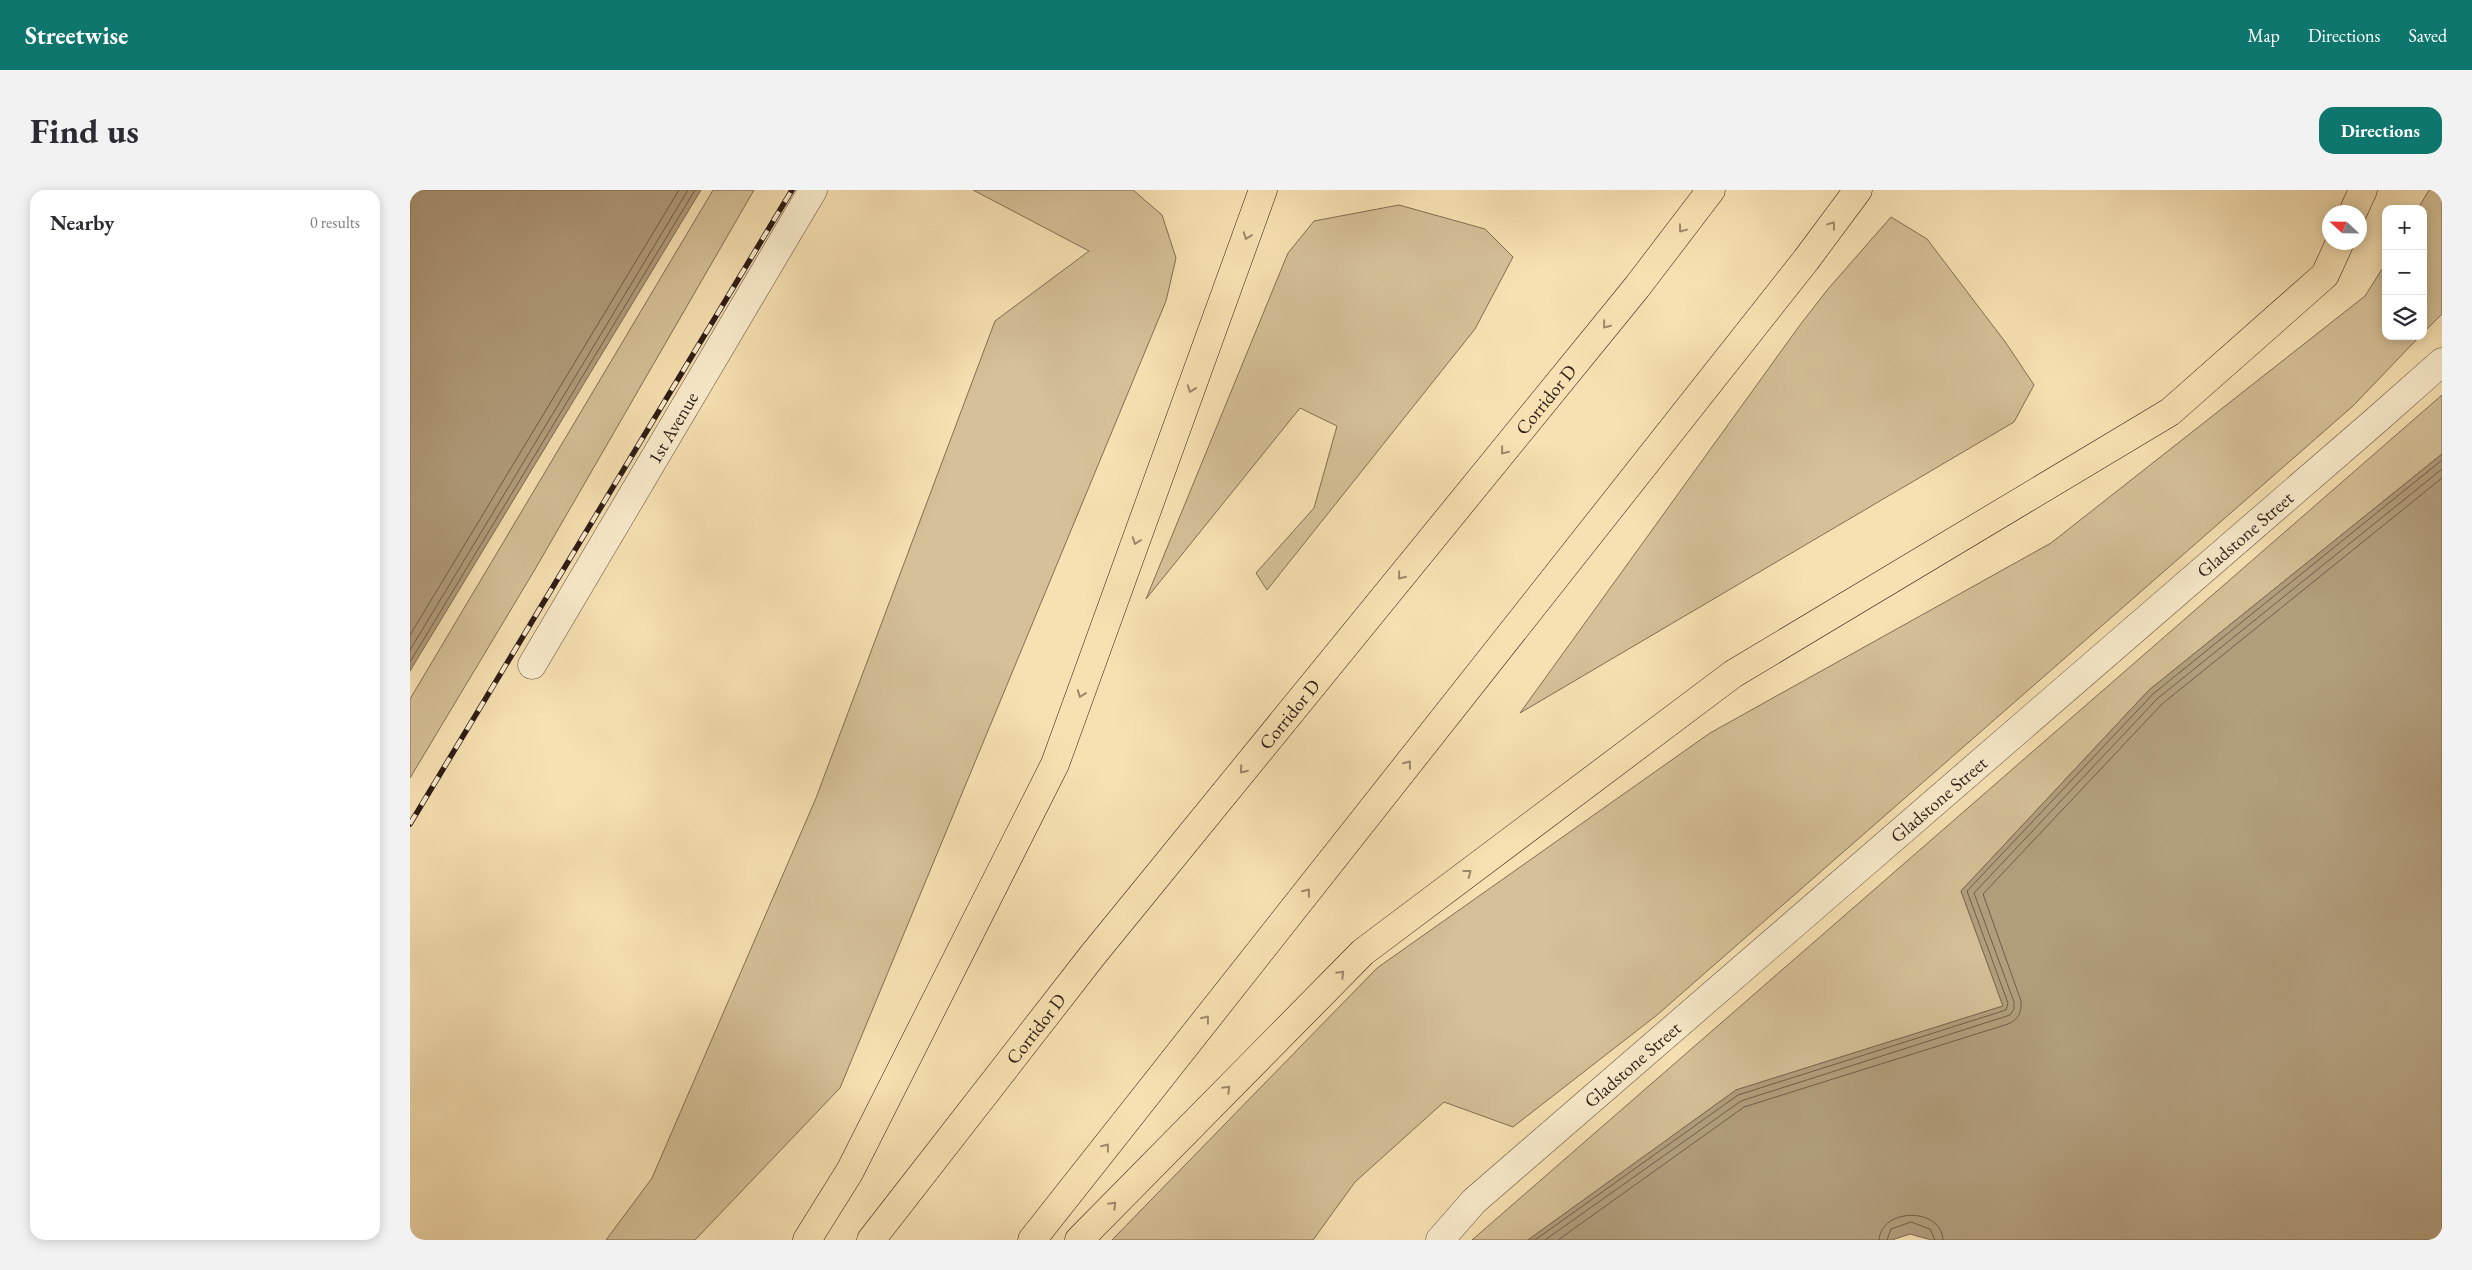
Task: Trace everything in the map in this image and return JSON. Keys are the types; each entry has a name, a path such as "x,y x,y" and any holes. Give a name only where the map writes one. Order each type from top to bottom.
{"highway":[{"path":"806,1240 850,1171 1056,764 1263,190"},
{"name":"Corridor D","path":"871,1240 1092,956 1637,287 1711,190"},
{"path":"1032,1240 1806,260 1858,190"},
{"path":"2356,205 2363,190"},
{"path":"1079,1240 1363,952 1733,674 2170,412 2325,275 2336,250"}],"street":[{"name":"1st Avenue","path":"532,665 813,190"},
{"name":"Gladstone Street","path":"1440,1240 1474,1201 2374,424 2442,362"}],"shaded area":[{"path":"713,190 754,190 534,571 410,778 410,699"},
{"path":"973,190 1133,190 1162,215 1176,258 1166,301 840,1088 695,1240 606,1240 652,1178 816,798 995,321 1089,251"},
{"path":"2429,190 2442,190 2442,314 2427,329 2427,205 2420,205"},
{"path":"1399,205 1485,229 1513,257 1475,329 1267,590 1256,573 1314,508 1337,426 1300,408 1146,599 1288,253 1314,221"},
{"path":"1891,217 1927,239 2006,343 2034,385 2014,422 1520,713 1800,325 1828,289"},
{"path":"2382,269 2382,340 2416,340 2353,406 1657,1015 1513,1127 1444,1102 1355,1182 1313,1240 1112,1240 1377,968 1710,733 2051,543 2365,296"},
{"path":"2442,395 2442,454 2149,690 1961,891 2003,1006 1736,1090 1528,1240 1472,1240"}],"water":[{"path":"410,190 701,190 410,671"},
{"path":"2442,454 2442,1240 1931,1240 1910,1234 1892,1240 1528,1240 1736,1090 2003,1006 1961,891 2149,690"}],"railway":[{"path":"410,824 792,190"}]}
